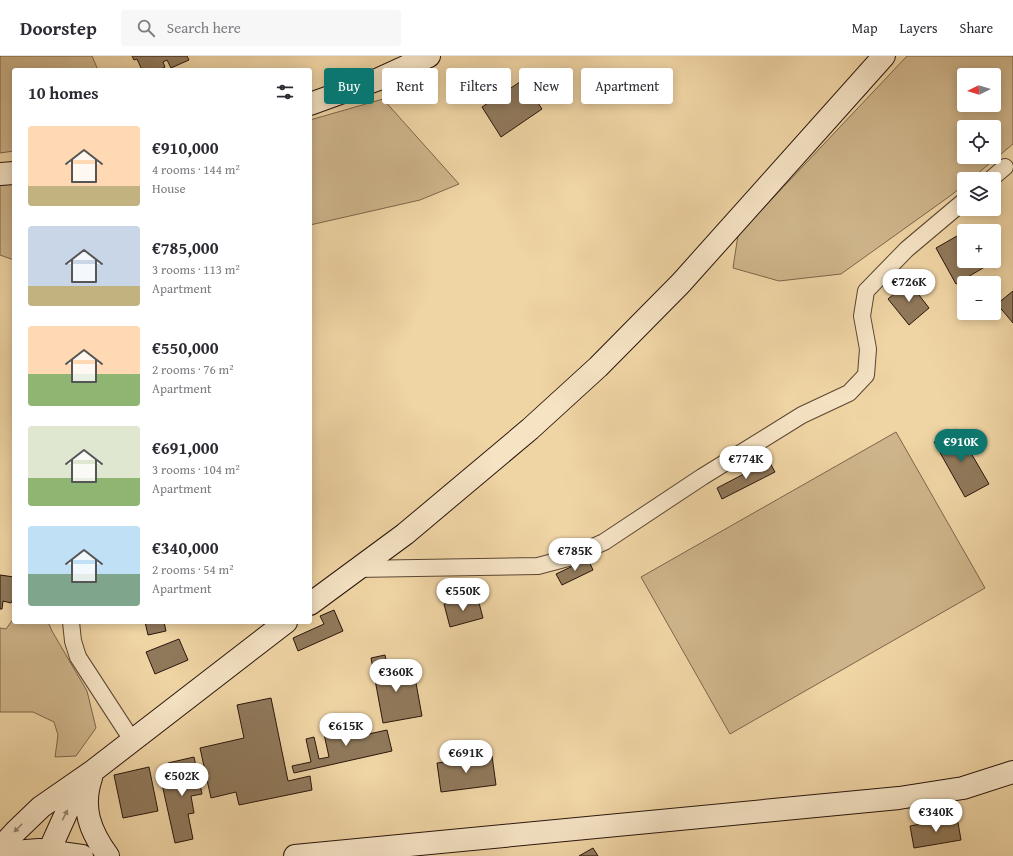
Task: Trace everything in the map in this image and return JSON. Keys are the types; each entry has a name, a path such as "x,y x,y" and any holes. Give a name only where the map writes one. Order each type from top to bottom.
{"street":[{"path":"312,103 379,79 429,56"},
{"path":"312,602 355,569 405,534 535,425 598,367 681,283 884,56"},
{"path":"1000,172 1006,167"},
{"path":"0,174 12,173"},
{"path":"355,569 538,566 568,558 604,542 702,477 802,415 849,393 866,375 868,349 862,316 866,291 907,249 957,207"},
{"path":"71,624 73,641 78,658 132,740"},
{"path":"0,848 31,816 57,795 93,771 283,624"},
{"path":"49,851 70,805 93,771"},
{"path":"93,771 87,794 87,816 94,836 108,856"},
{"path":"295,856 899,798 963,788 1013,772"},
{"path":"49,851 43,837 43,824 57,795"},
{"path":"0,853 30,850 49,851 78,856"}],"shaded area":[{"path":"0,56 92,56 97,68 12,68 12,151 0,153"},
{"path":"907,56 1013,56 1013,144 1001,154 1001,120 957,120 957,164 989,164 979,172 957,172 957,190 950,196 841,274 779,281 733,268 738,235"},
{"path":"382,99 382,104 387,104 459,184 420,200 312,225 312,119 366,104 374,104 374,102"},
{"path":"12,183 12,259 0,255 0,185"},
{"path":"896,432 985,588 730,734 641,577"},
{"path":"12,621 12,624 49,624 87,691 96,728 76,756 55,757 58,735 54,722 33,712 0,712 0,628 6,629"}],"building":[{"path":"132,56 187,56 189,60 171,68 167,60 163,62 165,67 163,68 141,68 137,59 134,60"},
{"path":"519,83 519,104 539,104 542,109 501,137 482,107 487,104 511,104 511,88"},
{"path":"957,236 957,268 983,268 969,276 957,276 956,284 936,248"},
{"path":"909,282 929,308 909,325 888,299"},
{"path":"1013,291 1013,323 1001,309 1001,301"},
{"path":"957,429 989,484 965,497 934,442"},
{"path":"769,461 775,472 722,499 717,488"},
{"path":"588,559 593,570 562,585 556,574"},
{"path":"0,575 12,577 12,601 11,603 3,601 2,609 0,609"},
{"path":"463,599 465,603 478,599 483,618 450,627 444,604"},
{"path":"334,610 343,631 298,651 293,638 324,624 320,616"},
{"path":"145,624 164,624 166,631 148,635"},
{"path":"179,639 188,660 155,674 146,652"},
{"path":"385,655 389,676 414,672 422,716 383,723 371,658"},
{"path":"271,698 288,781 310,776 312,790 239,805 236,792 211,798 200,748 244,738 237,705"},
{"path":"362,725 364,735 387,730 392,751 294,773 292,766 311,762 306,739 314,737 319,759 329,757 324,734"},
{"path":"492,756 496,785 441,792 437,763"},
{"path":"194,757 202,794 191,796 194,813 188,814 193,839 175,843 162,784 172,782 168,763"},
{"path":"149,767 158,811 123,818 114,775"},
{"path":"957,817 961,840 914,848 910,826"},
{"path":"593,848 598,856 579,856"}]}
